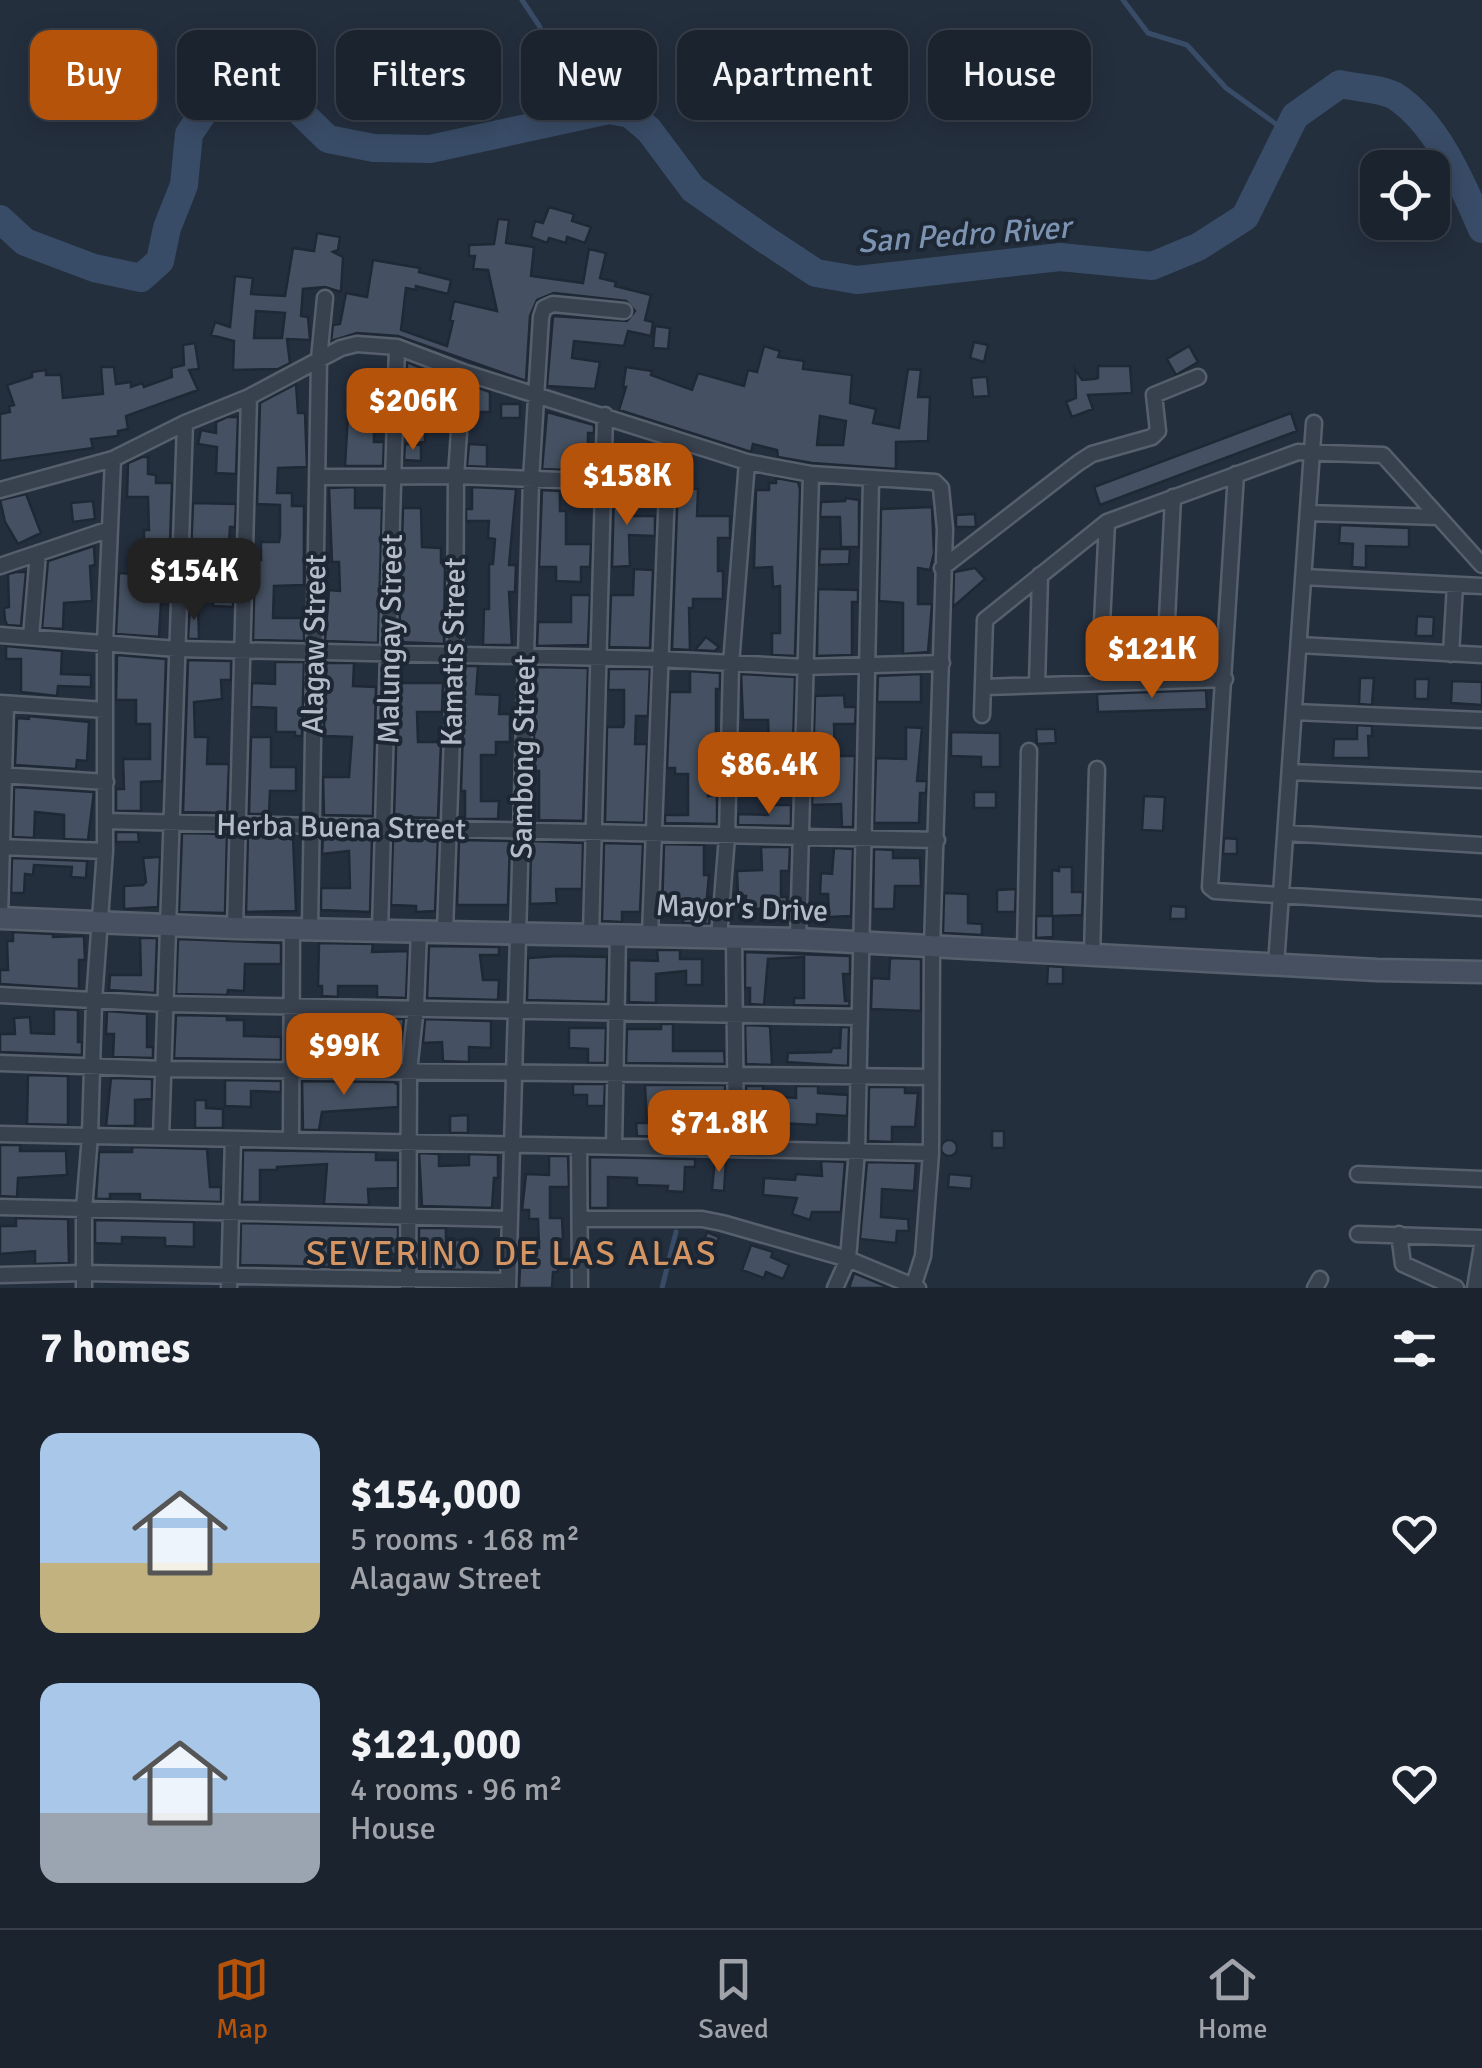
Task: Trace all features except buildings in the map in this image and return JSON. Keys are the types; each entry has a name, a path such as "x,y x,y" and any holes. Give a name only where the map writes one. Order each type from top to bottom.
{"street":[{"name":"Alagaw Street","path":"291,1140 292,1006 311,828 319,358 325,298"},
{"name":"Sambong Street","path":"508,1284 531,480 541,317 544,308 554,304 624,312"},
{"path":"0,490 112,459 184,423 250,397 319,358 357,344 397,348 746,462 811,474 924,480 940,488 945,529 932,948 931,1153 923,1256 916,1286 848,1260 702,1219 580,1219"},
{"name":"Malungay Street","path":"380,930 397,348"},
{"name":"Kamatis Street","path":"445,932 455,655 456,476 463,372"},
{"path":"942,568 1092,454 1152,437 1158,431 1154,395 1198,377"},
{"path":"235,928 250,397"},
{"path":"591,934 604,415"},
{"path":"161,1137 184,423"},
{"path":"1276,964 1314,423"},
{"path":"650,934 669,437"},
{"path":"982,715 984,620 1107,522 1298,452 1383,455 1482,566"},
{"path":"84,1280 94,1001 105,851 105,643 112,459"},
{"path":"736,1149 735,1014 727,937 728,837 732,664 746,462"},
{"path":"798,939 811,474"},
{"path":"1236,474 1210,887 1216,891 1482,908"},
{"path":"317,477 456,476 667,484"},
{"path":"835,1288 848,1260 857,1151 871,480"},
{"path":"1164,682 1173,497"},
{"path":"1308,513 1438,517"},
{"path":"1099,684 1107,522"},
{"path":"0,566 110,529"},
{"path":"32,637 38,553"},
{"path":"1037,685 1040,576"},
{"path":"1304,577 1482,586"},
{"path":"1451,654 1455,584"},
{"path":"0,635 177,650 658,659 804,667 942,662"},
{"path":"1299,645 1482,655"},
{"path":"984,687 1225,679"},
{"path":"0,917 3,703 105,710"},
{"path":"1294,712 1482,720"},
{"path":"1026,952 1029,751"},
{"path":"1092,956 1097,770"},
{"path":"1290,772 1482,780"},
{"path":"2,776 106,782"},
{"name":"Herba Buena Street","path":"105,821 937,840"},
{"path":"1286,833 1482,845"},
{"path":"2,847 105,851"},
{"name":"Mayor's Drive","path":"0,917 235,928 798,939 1482,972"},
{"path":"408,1283 408,1071 416,1007 418,931"},
{"path":"614,1147 618,934"},
{"path":"0,995 166,1004 860,1018"},
{"path":"0,1062 164,1069 932,1076"},
{"path":"0,1134 931,1153"},
{"path":"229,1282 233,1139"},
{"path":"579,1146 580,1288"},
{"path":"1358,1174 1482,1179"},
{"path":"0,1207 509,1219"},
{"path":"1358,1234 1482,1238"},
{"path":"1399,1234 1404,1264 1456,1288"},
{"path":"1476,1288 1482,1246"},
{"path":"0,1275 84,1280 508,1284"}],"waterway":[{"path":"522,0 540,30"},
{"path":"1123,0 1148,33 1187,45 1226,88 1287,132"},
{"name":"San Pedro River","path":"0,219 25,242 94,268 141,278 160,261 167,228 184,185 189,134 212,100 257,73 282,76 295,107 328,139 374,148 430,149 609,110 630,114 649,130 693,189 816,273 857,280 1060,257 1152,266 1198,247 1245,217 1295,116 1340,84 1389,93 1424,122 1447,156 1482,229"},
{"path":"662,1288 676,1232"}],"district":[{"name":"SEVERINO DE LAS ALAS","path":"512,1253"}]}
